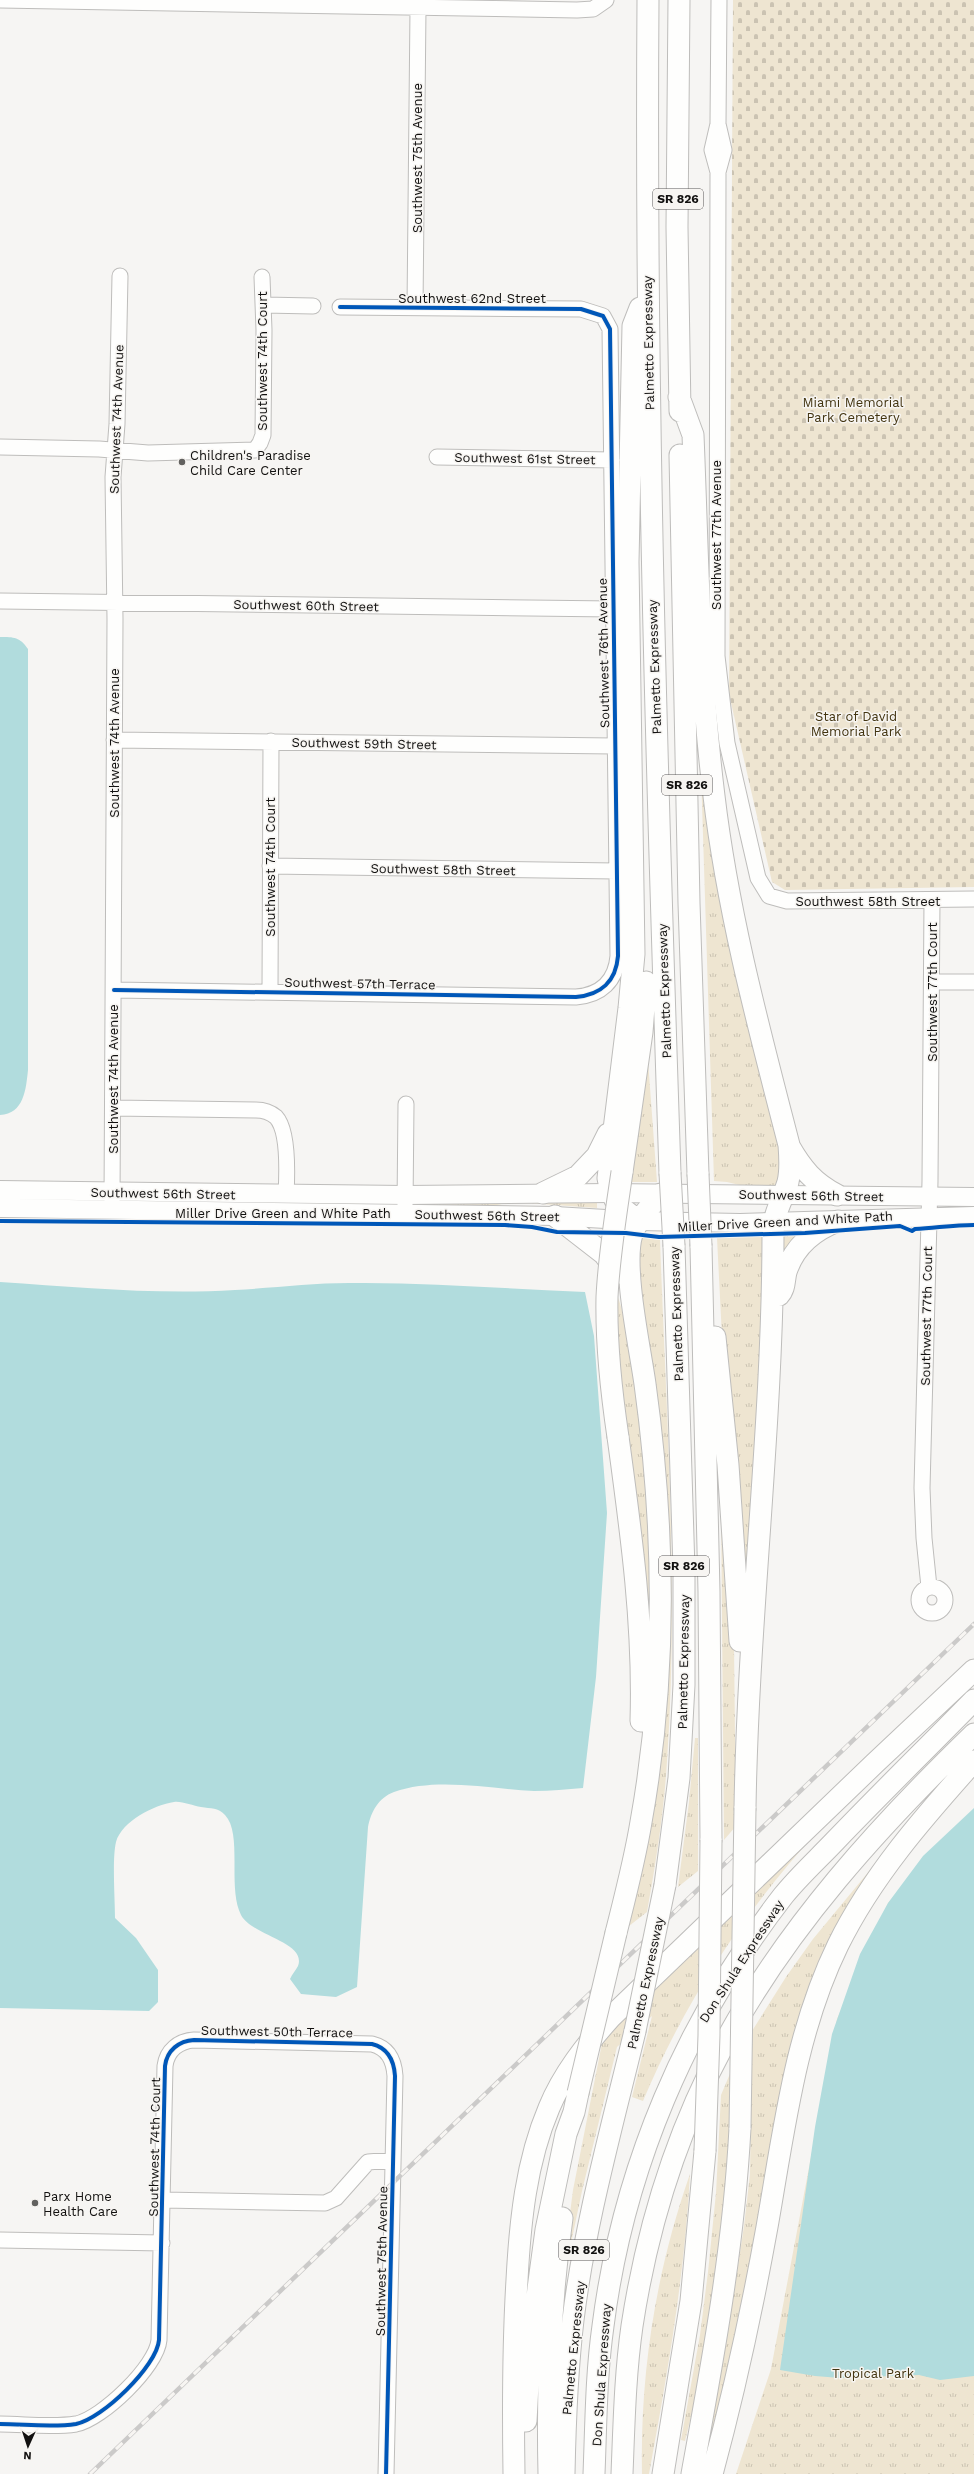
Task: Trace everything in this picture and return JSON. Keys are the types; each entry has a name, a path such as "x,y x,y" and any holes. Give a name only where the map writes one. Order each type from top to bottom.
{"highway":[{"name":"Palmetto Expressway","path":"564,2474 569,2355 581,2267 591,2215 635,2031 665,1886 679,1778 684,1685 684,1570 660,875 650,530 647,293 648,0"},
{"name":"Palmetto Expressway","path":"663,2474 691,2301 705,2151 709,2035 711,1840 709,1584 702,1276 688,872 679,397 679,0"},
{"path":"639,1221 618,1205 610,1193 608,1178 613,1127 629,1015 634,954 628,562 629,442 633,326 647,293"},
{"path":"679,397 693,434 705,704 720,838 739,946 789,1145 790,1173 773,1223 771,1302 761,1512 748,1699 738,2179 728,2266 692,2474"},
{"path":"633,1853 633,1821 641,1731 642,1650 634,1561 608,1360 607,1309 610,1258 642,1032 650,913 660,875"},
{"path":"543,1193 566,1184 587,1168 613,1127"},
{"path":"789,1145 806,1173 818,1185 837,1195"},
{"path":"525,2474 528,2382 540,2266 560,2159 576,2102 641,1824 653,1737 660,1596 655,1471 629,1267 629,1250 633,1233 639,1221 661,1194"},
{"path":"555,1216 604,1254 618,1273 635,1309"},
{"path":"771,1302 782,1292 785,1274 794,1254 811,1236 838,1221"},
{"path":"702,1276 713,1316 733,1526 741,1668 748,1699"},
{"path":"514,2474 512,2382 519,2247 534,2152 549,2108 558,2088 588,2044 610,2018 974,1670"},
{"name":"Don Shula Expressway","path":"594,2474 601,2347 612,2266 636,2173 660,2105 676,2071 727,1977 784,1895 974,1700"},
{"name":"Don Shula Expressway","path":"622,2474 630,2347 646,2255 670,2172 714,2063 757,1988 813,1908 854,1861 974,1734"},
{"path":"712,2474 732,2398 753,2300 796,2068 817,1993 838,1945 870,1890 907,1840 974,1761"},
{"path":"549,2474 548,2389 552,2310 559,2240 574,2134 576,2102"}],"main road":[{"name":"Southwest 56th Street","path":"0,1190 405,1195 610,1193 974,1197"},
{"path":"286,1194 286,1212"},
{"name":"Southwest 56th Street","path":"0,1208 555,1216 639,1221 773,1223 974,1216"}],"street":[{"name":"Southwest 77th Avenue","path":"719,0 718,124 712,150 718,172 717,656 727,743 756,872 765,893"},
{"path":"1,2 583,10 602,3"},
{"name":"Southwest 75th Avenue","path":"414,308 418,8"},
{"name":"Southwest 74th Avenue","path":"112,1210 115,451 120,276"},
{"name":"Southwest 74th Court","path":"115,451 148,453 246,452 255,450 260,443 263,434 264,305 262,278"},
{"path":"264,305 313,306"},
{"name":"Southwest 62nd Street","path":"340,307 581,309 602,316"},
{"name":"Southwest 76th Avenue","path":"602,316 611,334 614,746 618,961 613,975 604,989"},
{"path":"0,448 115,451"},
{"name":"Southwest 61st Street","path":"437,456 612,460"},
{"name":"Southwest 60th Street","path":"0,601 613,609"},
{"name":"Southwest 59th Street","path":"114,740 614,746"},
{"name":"Southwest 74th Court","path":"270,992 271,741"},
{"name":"Southwest 58th Street","path":"270,866 616,871"},
{"name":"Southwest 58th Street","path":"765,893 775,899 787,901 974,900"},
{"name":"Southwest 77th Court","path":"929,1587 922,1488 929,1197 932,900"},
{"path":"932,982 974,982"},
{"name":"Southwest 57th Terrace","path":"114,990 576,997 593,994 604,989"},
{"path":"404,1214 406,1104"},
{"path":"113,1108 265,1111 276,1118 281,1128 284,1147 286,1194"},
{"name":"Southwest 50th Terrace","path":"170,2052 182,2042 194,2040 368,2044 381,2047 386,2051"},
{"name":"Southwest 75th Avenue","path":"386,2051 393,2062 395,2076 386,2474"},
{"name":"Southwest 74th Court","path":"0,2424 69,2425 87,2421 105,2408 146,2369 153,2360 159,2344 165,2070 170,2052"},
{"path":"163,2200 325,2203 336,2198 368,2162 375,2160 393,2160"},
{"path":"0,2240 162,2243"}],"green space":[{"name":"Miami Memorial Park Cemetery","path":"733,0 974,0 974,887 785,890 772,882 729,694"},
{"path":"700,741 783,1163 778,1186 752,1188 727,1182 714,1181"},
{"path":"647,1047 657,1182 628,1182"},
{"path":"597,1199 597,1208 513,1202 471,1210 427,1207 419,1202"},
{"path":"804,1235 783,1261 779,1236"},
{"path":"767,1236 755,1435 753,1527 748,1590 722,1337 717,1238"},
{"path":"639,1237 660,1240 670,1500 672,1631 667,1761 664,1799 654,1874 647,1912 629,1926 660,1764 640,1294"},
{"path":"614,1288 620,1304 626,1329 641,1429 649,1540 649,1651 625,1436"},
{"path":"721,1506 734,1644 736,1826 724,1840"},
{"path":"695,1738 698,1738 698,1871 678,1887 689,1802"},
{"name":"Tropical Park","path":"974,1809 974,2474 736,2474 771,2369 837,2019 888,1903"},
{"path":"817,1832 790,1862 765,1894 718,1959 678,2028 643,2101 632,2097 652,2016 617,2047 582,2191 566,2267 573,2190 604,2033"},
{"path":"875,1864 841,1928 747,2289 711,2446 707,2444 726,2345 744,2226 750,2174 752,2031 786,1977 813,1939"},
{"path":"732,2069 728,2163 719,2256 705,2349 685,2441 681,2440 700,2335 708,2272 716,2193 721,2095"},
{"path":"690,2174 688,2212 680,2287 669,2362 649,2474 642,2474 644,2398 652,2322 668,2247"}],"water":[{"path":"0,637 16,638 28,649 28,1070 25,1092 19,1105 8,1114 0,1115"},
{"path":"0,1282 118,1290 176,1292 235,1290 320,1284 379,1283 585,1292 594,1336 607,1513 596,1677 583,1788 534,1791 463,1785 428,1785 394,1792 384,1798 373,1811 368,1827 357,1987 336,1997 301,1994 290,1979 298,1966 299,1958 294,1951 287,1945 247,1922 241,1915 235,1890 233,1835 230,1824 225,1815 214,1809 174,1802 148,1810 132,1821 119,1834 115,1849 115,1918 136,1938 158,1970 158,2002 149,2011 0,2008"},
{"name":"Tropical Park","path":"974,1808 974,2376 940,2380 919,2375 840,2378 815,2376 780,2370 815,2127 832,2034 860,1954 888,1903 923,1856"}],"railway":[{"path":"90,2474 974,1624"}],"cycle path":[{"path":"114,990 576,997 585,996 600,990 606,985 614,973 617,965 610,329 603,316 581,309 340,307"},
{"name":"Miller Drive Green and White Path","path":"0,1221 505,1225 532,1227 557,1232 626,1233 659,1237 805,1233 900,1226 912,1231 915,1229 974,1225"},
{"path":"0,2424 57,2426 76,2424 87,2420 100,2412 126,2390 139,2377 156,2351 159,2340 165,2066 166,2060 171,2051 183,2042 194,2040 372,2044 382,2048 392,2060 395,2076 386,2474"}],"place":[{"name":"Children's Paradise Child Care Center","path":"182,462"},
{"name":"Parx Home Health Care","path":"35,2203"}],"park label":[{"name":"Star of David Memorial Park","path":"856,724"}]}
